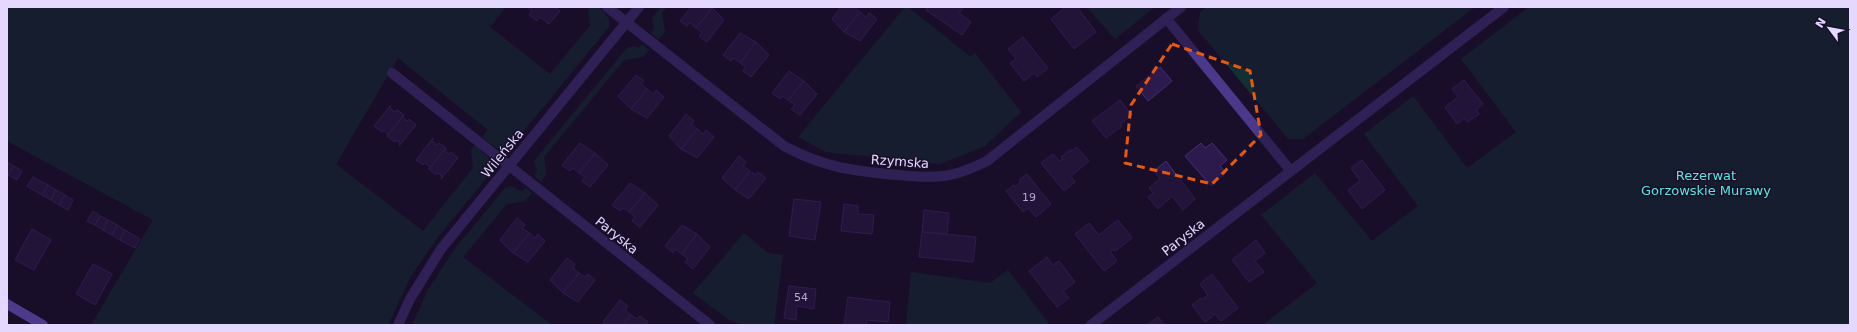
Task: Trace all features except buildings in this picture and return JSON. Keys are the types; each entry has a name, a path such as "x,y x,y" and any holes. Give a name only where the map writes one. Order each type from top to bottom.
{"street":[{"name":"Rzymska","path":"607,7 776,141 802,156 837,168 868,173 927,177 949,175 964,171 987,161 1166,18 1182,7"},
{"name":"Wileńska","path":"398,325 417,286 441,249 639,7"},
{"name":"Paryska","path":"1091,325 1290,170 1504,7"},
{"path":"1166,18 1290,170"},
{"name":"Paryska","path":"392,73 710,325"},
{"path":"7,304 43,325"}],"highlighted area":[{"path":"1172,44 1250,71 1261,135 1212,184 1125,163 1131,105"}],"green space":[{"path":"7,7 506,7 490,27 550,74 590,26 588,7 599,7 609,19 609,27 513,144 506,149 495,147 482,137 488,130 398,58 336,164 423,231 473,168 471,150 475,145 489,158 492,163 489,175 438,237 411,276 388,325 91,325 153,220 7,141"},
{"path":"661,7 667,7 662,13 665,32 658,39 651,33 654,28 652,18"},
{"path":"905,7 908,7 971,57 975,53 1021,112 985,146 940,164 826,152 798,137"},
{"path":"1087,7 1155,7 1115,39"},
{"path":"1207,7 1475,7 1303,139 1288,139 1198,30 1200,12"},
{"name":"Rezerwat Gorzowskie Murawy","path":"1529,7 1850,7 1850,325 1263,325 1317,283 1261,215 1315,173 1372,241 1418,206 1364,134 1413,96 1467,168 1516,132 1461,59"},
{"path":"642,44 649,50 643,57 624,60 544,157 546,175 541,182 534,176 537,171 534,161 627,48 633,46 639,48"},
{"path":"511,186 522,192 525,187 532,193 525,201 507,204 463,257 552,325 412,325 428,290 454,250 505,188"},
{"path":"744,233 768,253 783,255 774,325 744,325 729,320 693,293"},
{"path":"1008,270 1050,325 906,325 911,272 990,283"}]}
